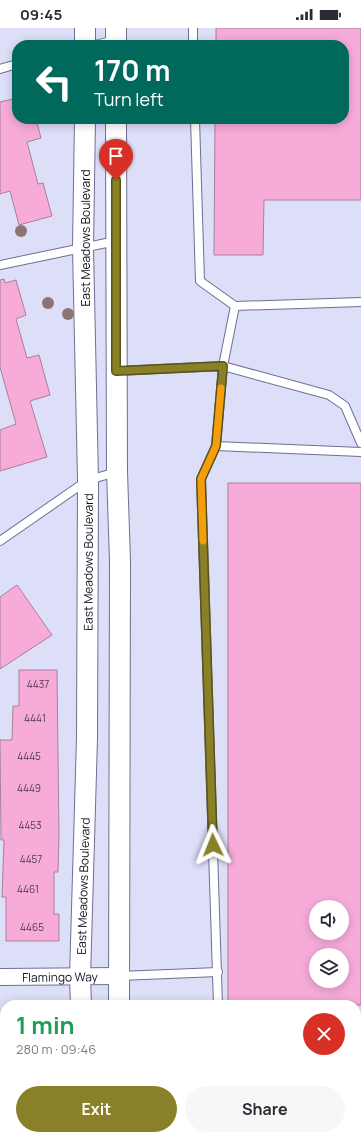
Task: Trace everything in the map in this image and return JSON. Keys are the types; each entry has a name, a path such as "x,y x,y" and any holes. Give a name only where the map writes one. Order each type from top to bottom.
{"street":[{"path":"85,28 85,40"},
{"name":"East Meadows Boulevard","path":"81,1000 80,978 86,738 88,480 84,248 85,124"},
{"path":"116,124 116,371 120,561 120,1000"},
{"name":"Flamingo Way","path":"0,977 80,978 120,976"}],"lane":[{"path":"193,28 193,40"},
{"path":"0,69 12,65"},
{"path":"195,124 200,281 235,306 361,302"},
{"path":"0,265 116,240"},
{"path":"218,1000 201,479 216,446 223,366 235,306"},
{"path":"116,371 223,366 329,395 345,406 361,443"},
{"path":"216,446 361,452"},
{"path":"0,541 88,480 117,472"},
{"path":"120,976 218,972"}],"building":[{"path":"216,28 361,28 361,200 264,200 263,255 214,255 215,124 349,124 349,40 216,40"},
{"path":"12,99 12,124 37,124 41,138 27,142 38,184 43,183 52,216 19,225 10,191 0,194 0,102"},
{"path":"4,279 5,283 16,280 26,315 16,319 27,358 39,355 50,395 30,401 47,457 0,471 0,430 16,424 0,367 0,280"},
{"path":"228,483 361,483 361,1000 228,1000"},
{"path":"17,585 52,635 0,669 0,597"},
{"path":"19,670 57,670 59,836 58,872 54,872 54,914 59,914 59,941 6,941 6,897 2,897 4,840 1,840 0,740 12,740 13,706 19,706"}],"slow traffic":[{"path":"203,541 201,479 216,446 221,388"}],"route":[{"path":"116,180 116,371 223,366 216,446 201,479 213,845"}]}
